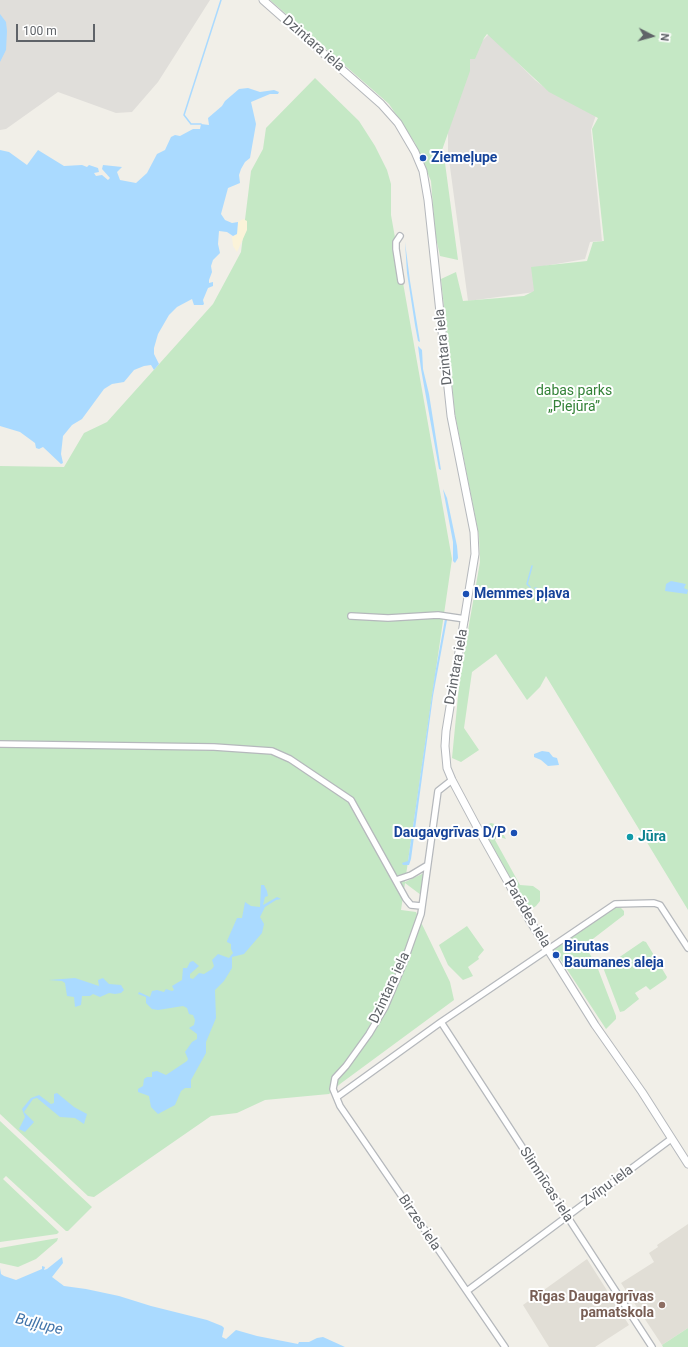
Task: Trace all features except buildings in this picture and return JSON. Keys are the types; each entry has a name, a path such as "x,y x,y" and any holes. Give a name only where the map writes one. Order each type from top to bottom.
{"street":[{"name":"Dzintara iela","path":"263,0 381,104 398,123 415,152 423,171 428,200 451,416 474,532 475,554 446,731 446,757"},
{"path":"400,236 396,242 396,250 401,281"},
{"path":"351,616 388,618 438,615 465,619"},
{"path":"0,744 214,747 272,752 290,759 351,800 411,905 421,906"},
{"name":"Parādes iela","path":"446,757 452,780 494,858 547,949 595,1025 688,1164"},
{"name":"Dzintara iela","path":"337,1097 333,1089 335,1078 346,1066 369,1034 385,1007 414,934 421,906 438,791 452,780"},
{"path":"396,880 411,875 426,866"},
{"path":"337,1097 441,1022 613,905 654,903 660,905 688,948"},
{"name":"Slimnīcas iela","path":"441,1022 566,1217 652,1347"},
{"name":"Birzes iela","path":"337,1097 340,1106 505,1347"},
{"name":"Zvīņu iela","path":"467,1291 672,1139"}],"shaded area":[{"path":"0,0 210,0 158,82 132,112 116,113 58,92 6,129 0,130"},
{"path":"489,34 535,80 544,87 596,115 591,130 602,241 590,242 585,259 533,268 535,292 468,301 448,152 448,132 470,53"},
{"name":"Rīgas Daugavgrīvas pamatskola","path":"688,1224 688,1328 662,1345 621,1283 654,1262 649,1253 658,1247 657,1245"},
{"path":"587,1259 629,1325 595,1347 549,1347 523,1305"}],"green space":[{"name":"dabas parks „Piejūra”","path":"270,0 688,0 688,910 546,676 540,687 527,700 496,654 472,672 464,728 479,750 461,762 452,758 460,676 480,562 479,536 455,414 441,279 456,272 463,301 524,296 534,291 531,267 587,261 593,242 604,241 592,129 598,118 549,92 487,34 475,59 470,59 470,71 441,153 445,163 458,260 440,256 435,233 431,181 415,143 389,104"},
{"path":"315,78 359,121 375,146 387,170 391,184 391,215 452,559 405,882 424,873 421,895 405,883 401,910 416,912 450,982 454,1000 340,1084 329,1094 265,1100 237,1113 211,1116 94,1197 88,1196 0,1114 0,466 64,467 84,433 107,422 213,304 241,252 251,171 263,149 266,128"},
{"path":"491,823 498,825 506,839 497,836 495,840 520,885 533,886 540,891 540,901 533,908 525,904 485,833 486,825"},
{"path":"616,907 621,908 624,911 624,915 585,945 598,969 616,1016 616,1019 606,1029 553,948"},
{"path":"467,926 484,950 478,957 479,959 468,967 473,976 463,980 448,965 439,945"},
{"path":"643,941 646,942 667,977 650,990 646,986 635,993 639,999 624,1011 620,1012 604,970 605,967"},
{"path":"0,1121 92,1207 68,1231 66,1231 6,1176 3,1179 59,1232 57,1234 0,1242"},
{"path":"58,1238 57,1241 36,1259 18,1267 0,1263 0,1248"},
{"path":"688,1328 688,1347 663,1347 662,1345"}],"sand":[{"path":"243,219 247,221 247,230 237,252 233,246 232,237 237,234 238,222"}],"water":[{"path":"0,14 6,22 7,31 6,50 0,62"},
{"path":"248,88 260,92 274,90 279,92 278,94 270,94 251,102 256,124 250,158 245,162 241,169 239,175 240,183 228,188 221,214 225,220 232,223 238,222 237,234 233,236 227,232 219,231 218,244 220,253 213,260 211,266 212,272 209,280 209,283 213,282 213,286 208,288 203,300 203,305 194,305 192,299 177,307 169,315 158,334 154,348 154,354 159,364 154,370 151,365 144,366 134,370 124,382 112,384 104,389 82,419 72,425 63,436 61,454 63,463 61,464 43,447 39,449 36,448 35,443 20,432 0,426 0,150 9,152 27,165 38,150 64,166 82,165 87,167 89,165 98,168 99,172 94,173 96,176 102,175 108,180 110,178 102,169 103,165 122,167 117,172 120,180 136,183 147,173 157,154 165,150 171,137 175,135 180,136 193,129 200,129 201,124 209,125 208,118 222,106 225,101 239,89"},
{"path":"405,242 420,342 418,341 407,273"},
{"path":"418,346 422,350 423,369 429,394 441,470 439,469"},
{"path":"443,489 447,498 457,546 458,558 455,563 453,561 453,542"},
{"path":"671,581 686,584 684,588 688,590 687,594 665,591 666,584"},
{"path":"445,619 447,620 433,696 411,859 409,865 403,865 402,863 408,861 435,674"},
{"path":"542,751 549,752 553,757 557,758 559,765 548,766 541,760 534,757 534,754"},
{"path":"261,885 264,885 268,896 265,897 263,905 277,897 281,899 276,900 265,907 260,917 264,924 262,933 244,954 232,957 232,968 224,981 215,990 216,1018 206,1042 206,1053 191,1080 191,1088 185,1088 181,1091 175,1105 158,1114 151,1107 149,1096 138,1092 138,1089 143,1086 144,1079 147,1077 152,1077 152,1072 157,1071 166,1075 187,1061 188,1059 185,1052 192,1042 197,1039 197,1034 189,1028 194,1025 195,1020 193,1015 189,1014 187,1008 183,1006 158,1010 152,1009 146,1003 146,997 138,994 139,992 150,997 152,991 157,990 164,992 166,989 172,991 174,990 172,986 182,980 183,968 187,968 190,962 193,961 199,966 190,974 190,978 193,979 199,973 204,974 212,969 214,966 212,960 218,954 229,958 233,953 231,944 227,941 237,918 242,918 245,902 251,906 260,907"},
{"path":"75,978 99,986 98,980 103,978 109,984 121,985 124,990 121,993 109,993 100,997 93,994 90,996 82,996 81,1005 75,1007 74,997 67,996 65,983 62,981 49,980"},
{"path":"57,1093 74,1107 87,1114 84,1124 75,1118 60,1117 37,1098 33,1099 24,1112 34,1122 25,1132 19,1129 25,1117 22,1109 31,1098 39,1095 51,1104 54,1103 54,1094"},
{"name":"Buļļupe","path":"62,1257 63,1263 52,1277 64,1286 119,1296 151,1306 207,1320 224,1328 222,1337 226,1339 236,1330 257,1336 298,1344 299,1342 309,1342 323,1337 345,1347 0,1347 0,1268 1,1274 16,1280 42,1269 42,1266 45,1267 44,1270 47,1269"}],"waterway":[{"path":"201,124 191,124 184,115 221,0"},
{"path":"530,587 527,584 532,566"},
{"path":"535,588 550,592"}],"place":[{"name":"Ziemeļupe","path":"423,158"},
{"name":"Memmes pļava","path":"466,594"},
{"name":"Daugavgrīvas D/P","path":"514,833"},
{"name":"Jūra","path":"630,837"},
{"name":"Birutas Baumanes aleja","path":"556,955"},
{"name":"Rīgas Daugavgrīvas pamatskola","path":"662,1305"}]}
